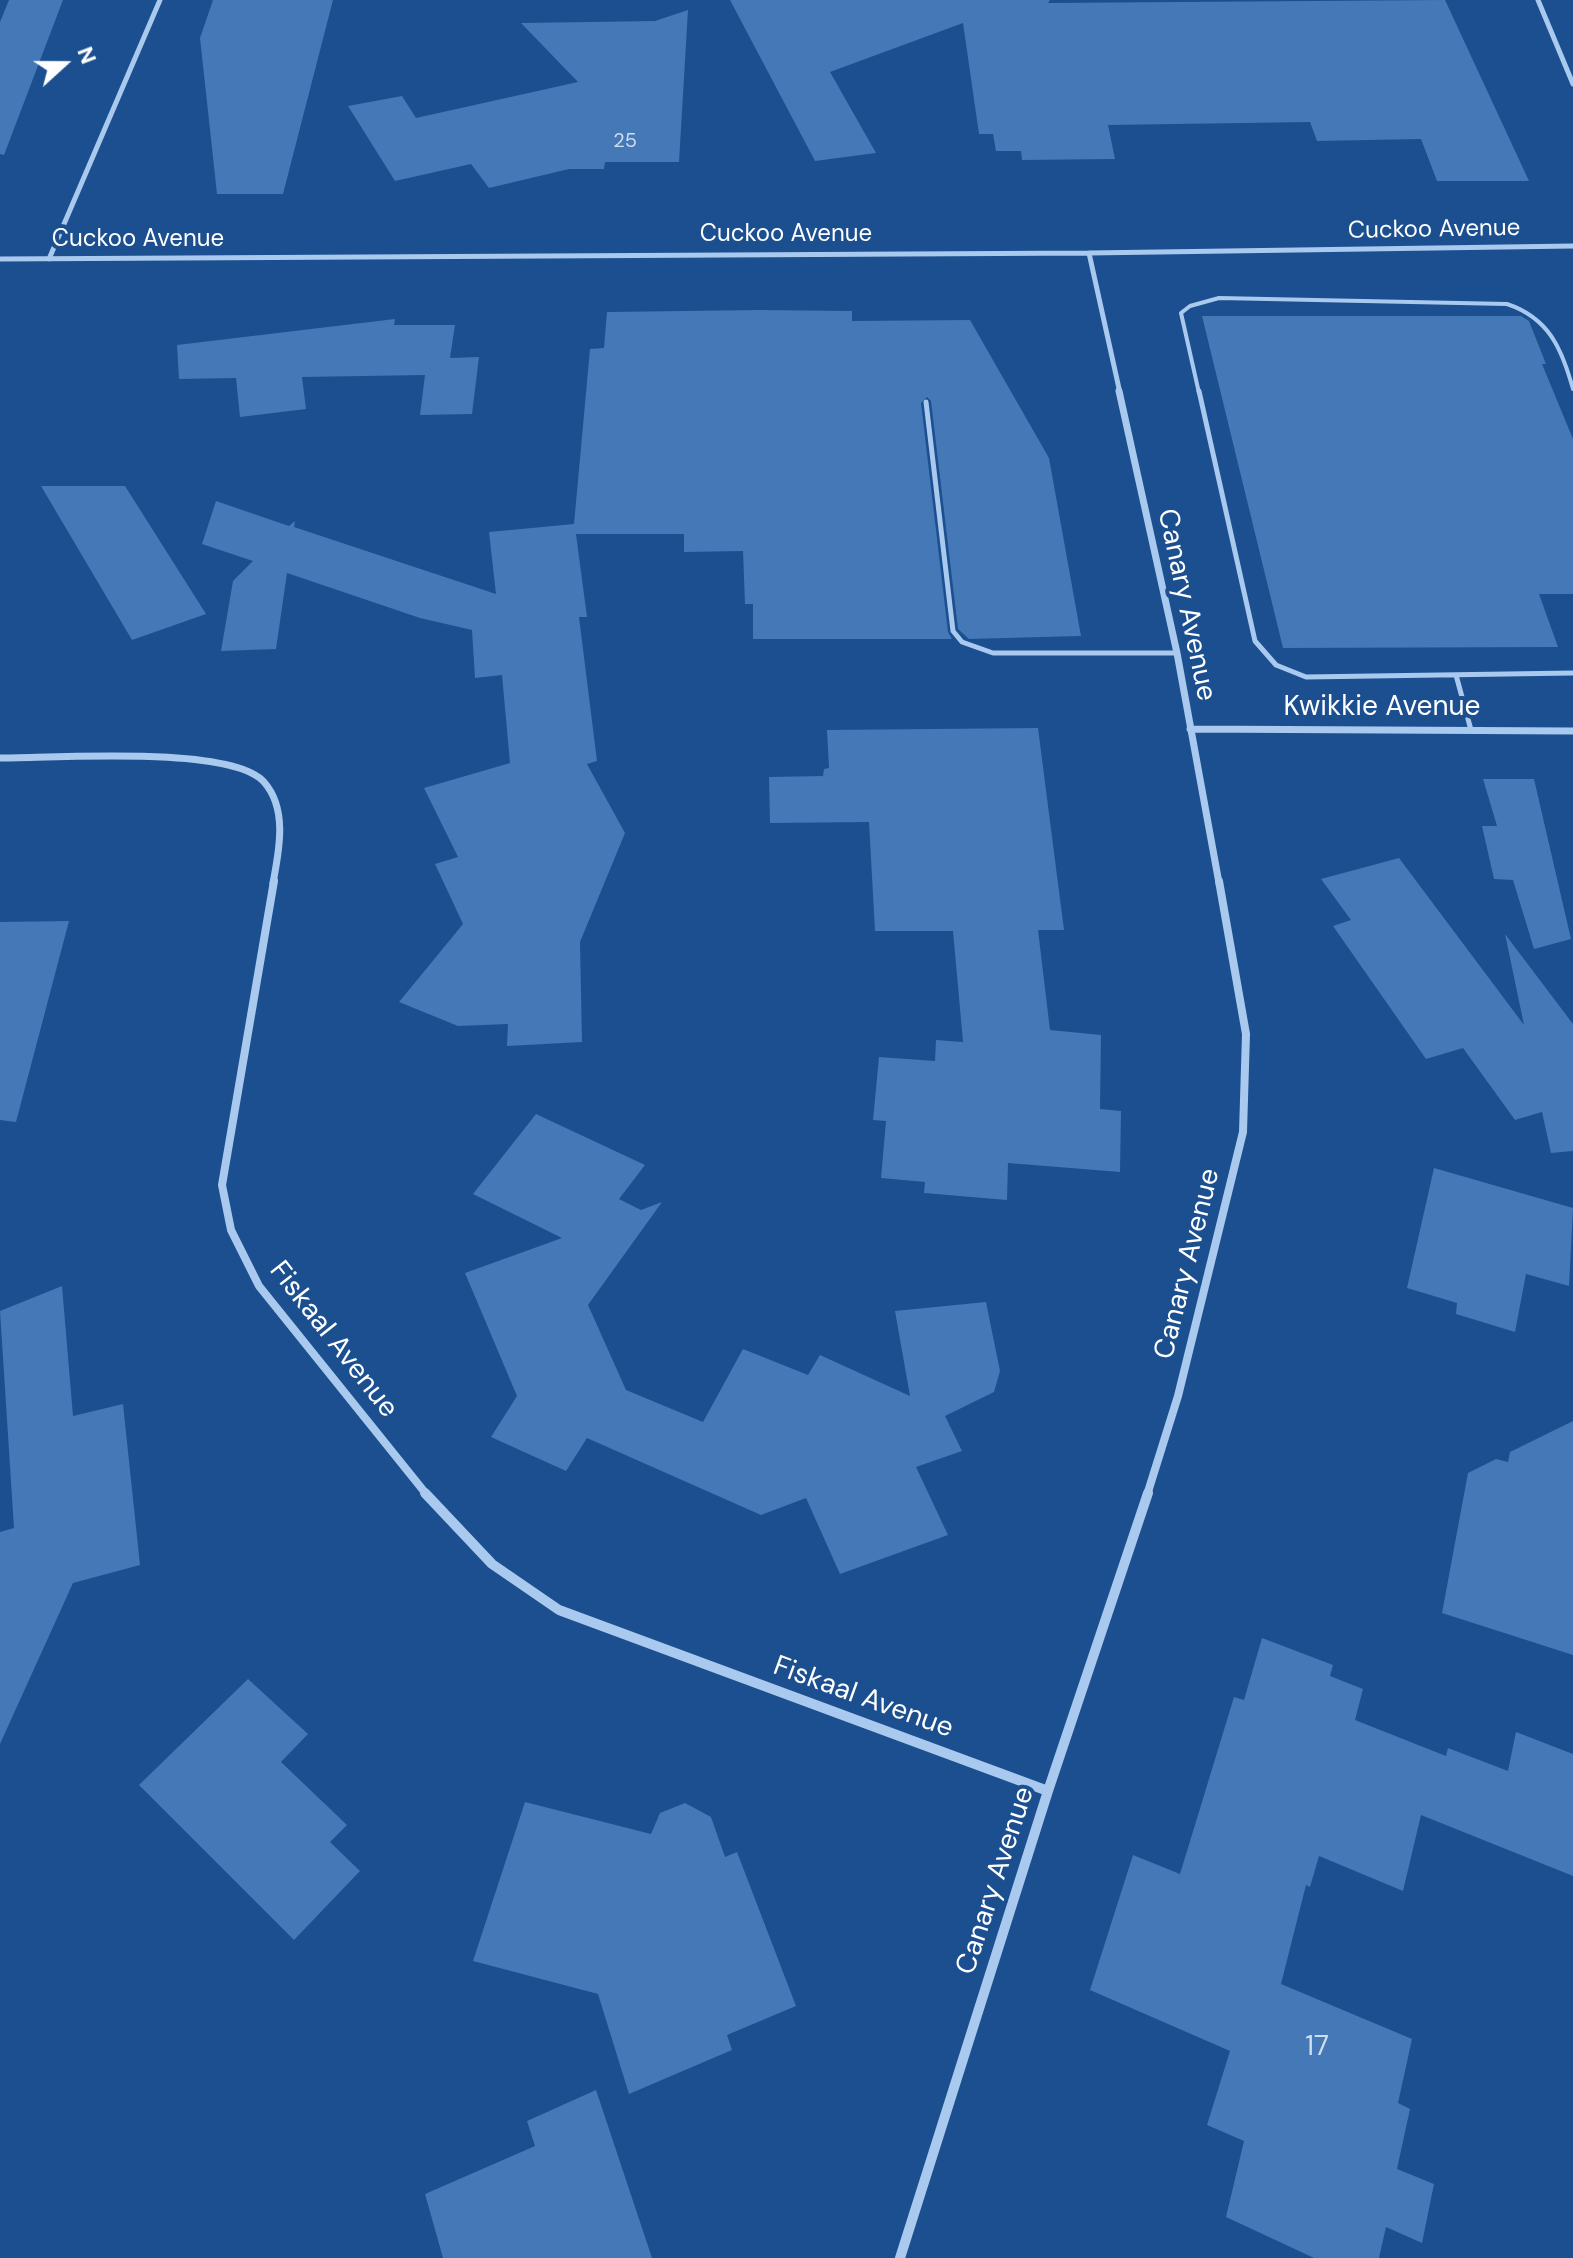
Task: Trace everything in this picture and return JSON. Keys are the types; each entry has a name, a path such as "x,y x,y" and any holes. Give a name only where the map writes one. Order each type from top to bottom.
{"street":[{"path":"49,259 160,0"},
{"path":"1538,0 1573,84"},
{"name":"Cuckoo Avenue","path":"0,259 1089,253 1573,246"},
{"name":"Canary Avenue","path":"900,2258 1048,1791 1112,1608 1178,1396 1243,1132 1246,1034 1177,653 1089,253"},
{"name":"Kwikkie Avenue","path":"1190,729 1573,731"},
{"name":"Fiskaal Avenue","path":"0,758 192,758 234,764 264,782 279,812 279,850 222,1185 231,1230 259,1286 294,1332 438,1508 492,1564 559,1610 1048,1791"}],"lane":[{"path":"1573,389 1552,330 1524,308 1507,304 1219,298 1190,306 1181,313 1255,641 1262,653 1291,673 1306,677 1573,673"},
{"path":"926,402 953,631 962,642 993,653 1177,653"},
{"path":"1456,675 1471,730"}],"building":[{"path":"9,0 63,0 4,155 0,154 0,22"},
{"path":"213,0 333,0 283,194 217,194 200,38"},
{"path":"730,0 1050,0 1048,3 1445,0 1529,181 1437,181 1421,139 1317,141 1310,122 1108,125 1115,159 1022,160 1021,151 996,151 993,134 979,134 963,23 830,72 876,153 815,161"},
{"path":"688,10 679,162 605,162 604,169 569,169 489,188 471,164 395,181 348,106 402,96 416,118 578,82 521,23 655,21"},
{"path":"852,311 852,321 970,320 1049,458 1081,636 969,639 958,629 931,401 927,397 921,403 948,632 952,639 753,639 753,604 745,604 743,551 684,552 684,534 576,534 587,617 579,617 597,761 587,764 625,833 580,942 582,1042 507,1046 508,1024 458,1026 399,1002 463,924 435,864 458,857 424,788 510,763 502,675 475,678 472,630 420,618 287,573 276,649 221,651 233,581 253,561 202,544 216,501 289,526 295,521 294,527 496,594 489,532 574,524 590,349 604,348 607,312"},
{"path":"1202,316 1521,316 1529,321 1546,364 1542,364 1573,439 1573,594 1539,594 1558,647 1283,648"},
{"path":"395,319 394,325 455,325 450,358 479,357 472,414 420,415 425,375 302,377 306,409 240,417 236,378 179,379 177,345"},
{"path":"41,486 125,486 206,614 132,640"},
{"path":"1038,728 1064,930 1038,930 1050,1030 1101,1035 1100,1109 1121,1111 1120,1172 1008,1163 1007,1200 924,1193 925,1182 881,1178 886,1121 873,1120 879,1057 935,1061 936,1040 963,1042 953,931 875,931 869,822 770,823 769,777 823,776 824,769 829,768 827,730"},
{"path":"1483,779 1534,779 1571,939 1534,949 1513,880 1494,879 1482,826 1497,826"},
{"path":"1399,858 1524,1025 1505,934 1573,1024 1573,1151 1551,1153 1542,1112 1515,1120 1463,1048 1426,1059 1333,926 1351,920 1321,879"},
{"path":"69,921 16,1122 0,1120 0,922"},
{"path":"536,1114 645,1165 619,1199 641,1210 662,1202 588,1305 626,1390 703,1422 743,1349 808,1375 820,1355 910,1396 895,1311 986,1302 1000,1371 994,1392 945,1416 962,1451 916,1467 948,1535 840,1574 806,1498 761,1515 587,1438 566,1471 491,1437 517,1396 465,1273 562,1238 473,1194"},
{"path":"1434,1168 1573,1208 1569,1286 1526,1274 1515,1332 1456,1314 1457,1303 1407,1288"},
{"path":"62,1286 73,1416 123,1404 140,1565 73,1583 0,1744 0,1532 14,1528 0,1311"},
{"path":"1573,1421 1573,1655 1442,1613 1468,1473 1496,1459 1508,1462 1510,1452"},
{"path":"1262,1638 1333,1665 1330,1676 1363,1689 1355,1720 1446,1756 1448,1748 1508,1771 1516,1732 1573,1754 1573,1876 1421,1815 1403,1891 1319,1856 1310,1887 1306,1885 1281,1984 1412,2039 1398,2103 1410,2109 1397,2169 1434,2184 1422,2243 1386,2227 1379,2258 1314,2258 1226,2217 1244,2141 1207,2125 1230,2051 1090,1990 1133,1855 1180,1874 1234,1697 1244,1700"},
{"path":"248,1679 308,1734 281,1762 347,1825 330,1842 360,1871 294,1940 139,1785"},
{"path":"525,1802 651,1834 660,1813 685,1803 711,1817 725,1857 737,1852 796,2006 727,2035 732,2050 629,2094 598,1994 473,1961"},
{"path":"596,2090 652,2258 443,2258 425,2194 535,2146 527,2121"}]}
